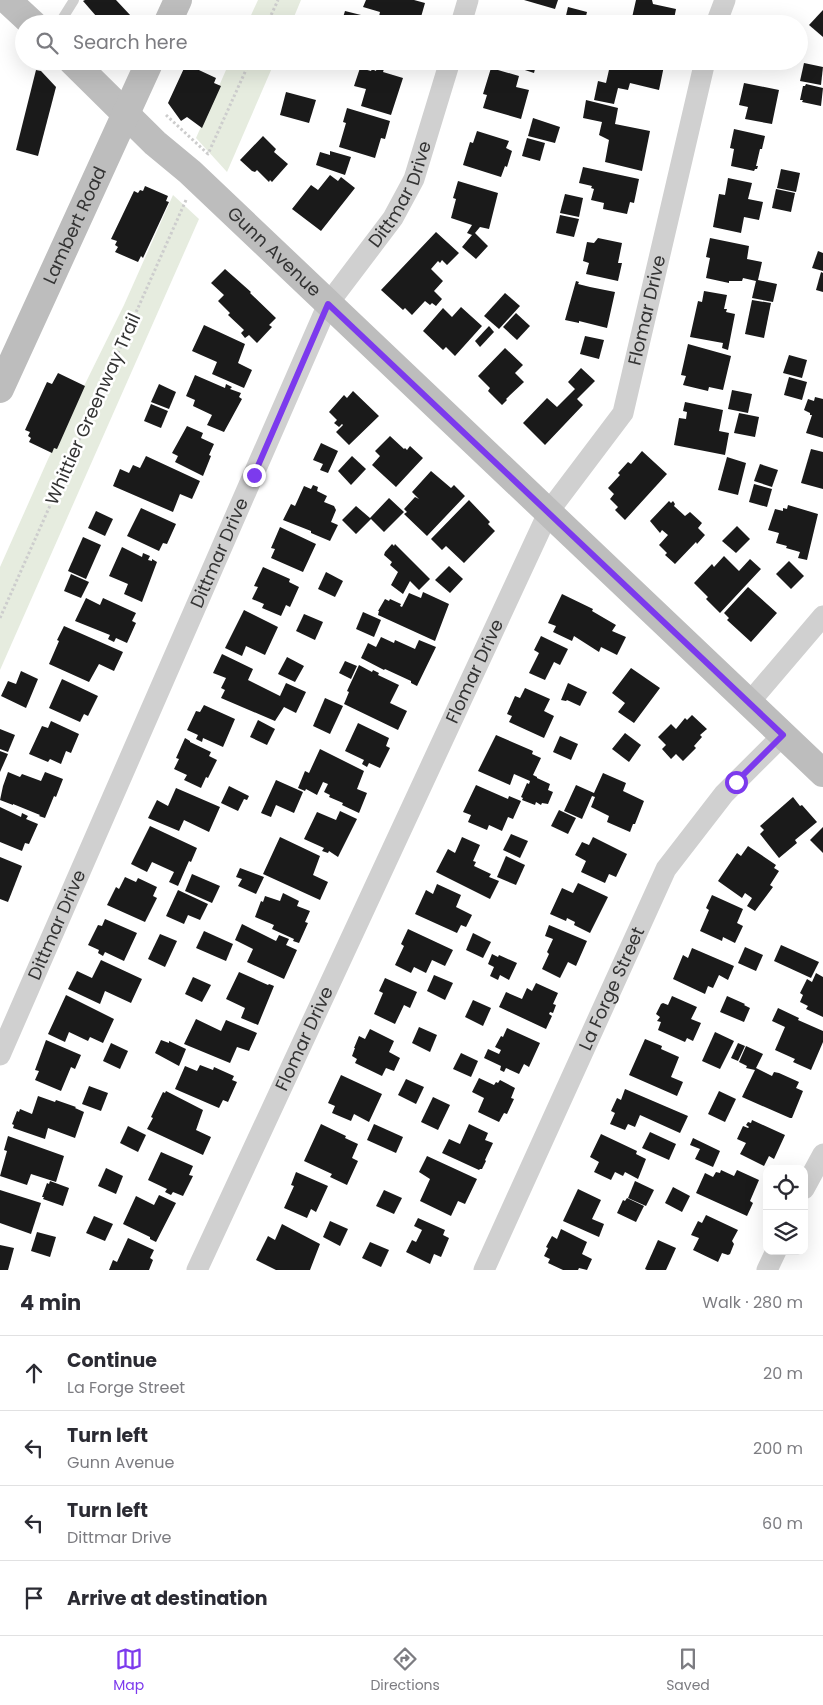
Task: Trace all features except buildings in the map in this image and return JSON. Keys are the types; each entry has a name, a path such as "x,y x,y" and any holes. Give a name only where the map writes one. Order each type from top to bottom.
{"street":[{"path":"7,0 23,15"},
{"path":"171,15 178,0"},
{"path":"464,15 468,0"},
{"path":"719,15 725,0"},
{"name":"Gunn Avenue","path":"81,70 155,143 190,172 549,511 823,774"},
{"name":"Lambert Road","path":"0,389 146,70"},
{"name":"Dittmar Drive","path":"0,1055 328,304 393,218 414,179 447,70"},
{"name":"Flomar Drive","path":"196,1270 549,511 623,414 703,70"},
{"path":"748,704 823,616"},
{"name":"La Forge Street","path":"484,1270 666,870 724,794 783,735"},
{"path":"812,1184 823,1154"},
{"path":"767,1270 774,1255"}],"lane":[{"path":"65,15 74,0"}],"path":[{"path":"271,15 278,0"},
{"path":"166,115 208,154 246,70"},
{"name":"Whittier Greenway Trail","path":"0,618 186,200"}],"shaded area":[{"path":"258,0 301,0 295,15 251,15"},
{"path":"226,70 271,70 227,172 196,138"},
{"path":"173,195 199,219 0,670 0,567 49,457 124,305"}],"route":[{"path":"254,475 328,304 549,511 748,704 783,735 736,782"}]}
